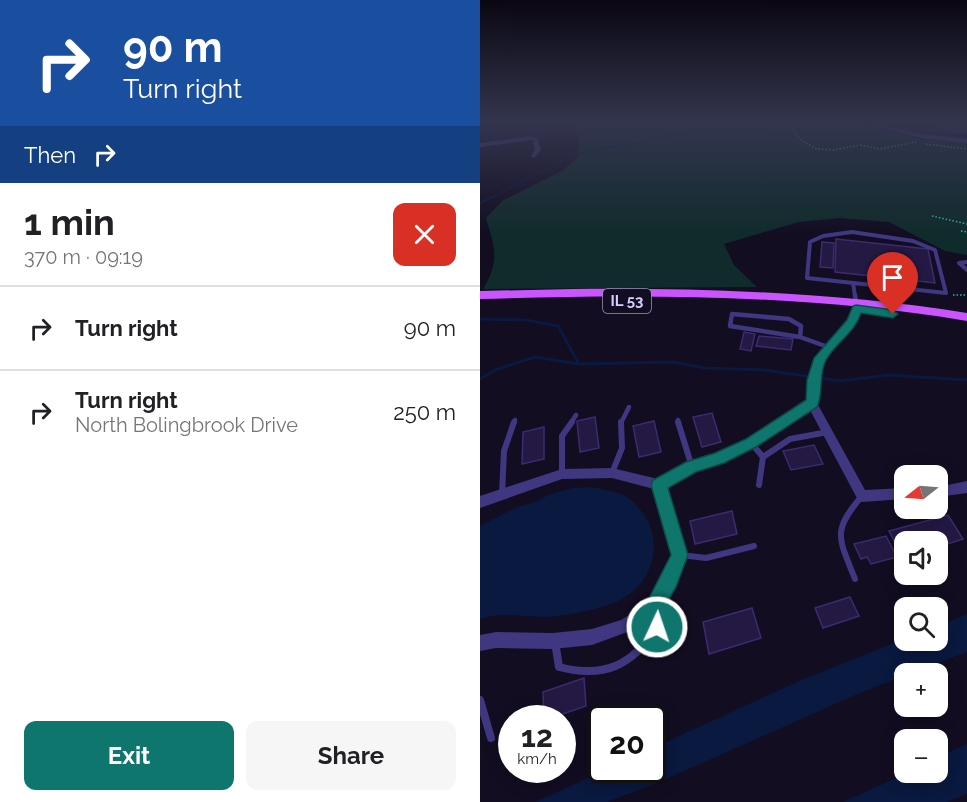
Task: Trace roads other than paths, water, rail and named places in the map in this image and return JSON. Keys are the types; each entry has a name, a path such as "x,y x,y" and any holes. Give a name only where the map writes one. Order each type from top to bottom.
{"main road":[{"name":"IL 53","path":"480,295 700,292 856,305 967,318"},
{"name":"IL 53","path":"480,304 660,300 856,305 967,326"}],"street":[{"path":"856,305 853,322 828,347 814,376 812,403 862,496 894,494"},
{"path":"480,502 562,474 612,472 659,485 692,467 751,443 812,403"},
{"path":"480,643 495,640 555,641 592,637 626,626 654,608 669,581 679,555 659,485"},
{"path":"948,490 967,487"}],"lane":[{"path":"852,232 890,236 926,244 935,250 946,293 853,283 807,278 810,242 823,236 852,232"},
{"path":"967,262 959,263 967,270"},
{"path":"853,283 856,305"},
{"path":"800,337 801,326 789,320 732,314 730,326 814,340 828,347"},
{"path":"612,472 622,448 621,422 629,407"},
{"path":"562,474 562,436 576,415"},
{"path":"501,496 504,451 515,420"},
{"path":"678,420 692,467"},
{"path":"759,485 763,457 790,439 828,432"},
{"path":"751,443 763,457"},
{"path":"855,579 839,536 839,527 841,520 862,496"},
{"path":"679,555 706,558 754,546"},
{"path":"555,641 555,656 559,667 574,672 603,672 627,662 647,645 657,627 654,608"},
{"path":"480,700 491,738"}],"water":[{"path":"591,487 627,497 642,512 650,526 653,555 642,582 616,602 591,610 552,616 504,615 480,619 480,526 517,507 535,502 548,495 572,488"},
{"path":"967,614 967,652 938,663 894,663 894,680 666,779 666,742 799,681 894,643 894,651 948,651 948,622"},
{"path":"967,744 967,794 947,802 843,802 894,779 894,783 948,783 948,753"},
{"path":"588,778 588,783 657,783 607,802 535,802"}],"waterway":[{"path":"489,199 563,160"},
{"path":"480,203 492,197"},
{"path":"480,319 526,320 558,326 579,364"},
{"path":"480,379 495,370 535,357 579,364"},
{"path":"579,364 673,362 705,368 764,370 840,381 888,375 967,380"}]}
